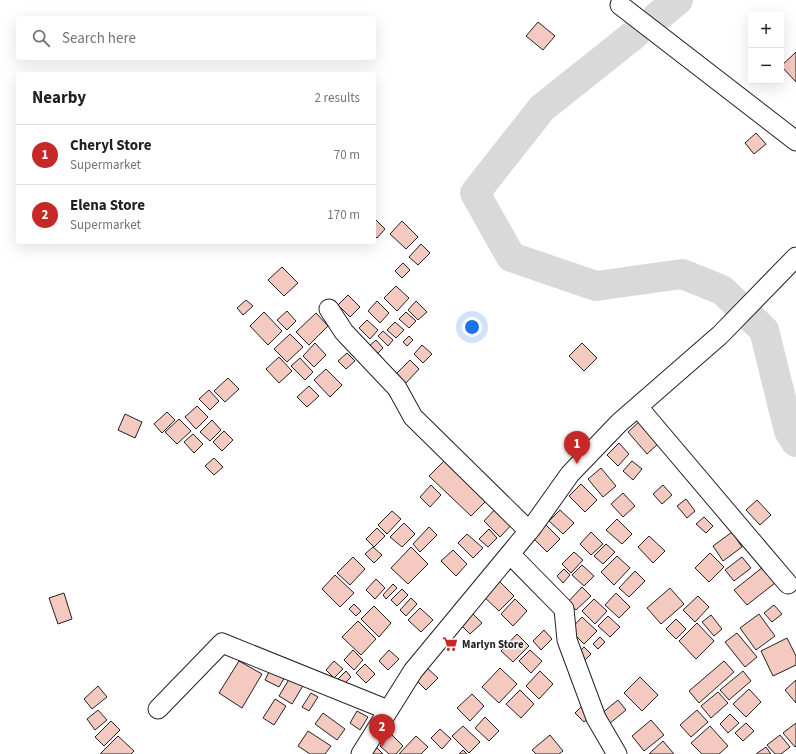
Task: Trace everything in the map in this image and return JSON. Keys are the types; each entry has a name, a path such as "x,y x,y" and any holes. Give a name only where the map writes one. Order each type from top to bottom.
{"street":[{"path":"620,5 796,141"},
{"path":"361,754 413,671 529,531 570,474 619,423 720,335 765,287 796,257"},
{"path":"329,309 344,332 397,388 413,417 529,531"},
{"path":"638,406 788,584"},
{"path":"510,554 564,609 567,640 596,718 617,754"},
{"path":"158,708 222,643 388,710"}],"building":[{"path":"538,22 555,36 543,50 526,36"},
{"path":"796,52 796,82 784,69 784,63"},
{"path":"756,133 766,144 754,154 745,143"},
{"path":"376,220 385,229 377,238 376,237"},
{"path":"402,221 418,237 406,249 390,234"},
{"path":"421,244 430,253 418,265 409,257"},
{"path":"403,263 410,270 402,278 395,271"},
{"path":"282,267 298,283 284,296 268,280"},
{"path":"396,286 409,298 397,311 384,298"},
{"path":"348,295 360,307 350,317 338,305"},
{"path":"246,300 253,306 243,315 237,308"},
{"path":"377,301 389,313 380,323 368,311"},
{"path":"416,301 427,312 418,320 408,310"},
{"path":"287,311 296,321 287,330 277,320"},
{"path":"264,312 282,331 268,345 250,326"},
{"path":"406,312 416,321 409,328 399,319"},
{"path":"316,313 328,326 309,345 296,332"},
{"path":"367,320 378,330 370,339 359,328"},
{"path":"395,322 404,330 396,338 387,330"},
{"path":"383,331 393,340 388,346 378,336"},
{"path":"290,334 303,347 287,362 274,349"},
{"path":"409,336 413,340 407,346 403,342"},
{"path":"376,340 383,348 375,356 367,348"},
{"path":"315,343 326,355 314,367 303,356"},
{"path":"582,343 597,358 584,371 569,356"},
{"path":"422,345 432,354 423,363 414,354"},
{"path":"347,353 355,361 346,369 338,361"},
{"path":"279,357 292,371 279,383 266,369"},
{"path":"300,358 313,372 305,380 291,366"},
{"path":"410,360 419,369 404,385 394,376"},
{"path":"326,369 342,385 330,397 314,380"},
{"path":"228,378 239,389 225,402 214,391"},
{"path":"309,386 319,396 307,407 297,397"},
{"path":"209,390 219,401 210,410 199,399"},
{"path":"197,406 208,417 196,429 185,417"},
{"path":"167,412 175,420 162,433 154,424"},
{"path":"125,414 142,422 135,438 118,430"},
{"path":"179,419 191,431 177,444 165,432"},
{"path":"212,420 221,430 210,441 200,432"},
{"path":"641,420 660,442 647,454 628,432"},
{"path":"224,431 233,440 222,451 213,442"},
{"path":"193,434 203,444 194,453 184,442"},
{"path":"619,443 629,454 618,466 607,455"},
{"path":"448,457 490,497 471,516 429,476"},
{"path":"214,458 223,467 214,475 205,466"},
{"path":"632,461 642,469 633,480 623,471"},
{"path":"601,468 616,486 603,497 588,479"},
{"path":"581,484 597,500 585,512 569,496"},
{"path":"431,485 441,495 430,507 420,497"},
{"path":"663,485 672,495 662,504 653,494"},
{"path":"623,493 635,506 623,517 611,504"},
{"path":"686,499 695,511 687,518 677,506"},
{"path":"757,500 771,515 760,525 746,510"},
{"path":"500,504 516,520 500,537 484,521"},
{"path":"560,510 574,523 563,534 549,521"},
{"path":"392,511 401,519 387,534 378,525"},
{"path":"704,517 713,526 706,533 696,524"},
{"path":"617,519 632,534 622,544 606,530"},
{"path":"543,522 560,539 547,552 530,535"},
{"path":"404,523 415,534 402,547 390,537"},
{"path":"429,527 437,535 420,552 413,544"},
{"path":"377,528 385,536 374,547 366,539"},
{"path":"489,529 497,538 488,547 479,539"},
{"path":"591,532 603,544 591,555 580,544"},
{"path":"732,532 742,547 723,561 713,546"},
{"path":"467,534 483,548 473,558 458,543"},
{"path":"649,536 665,551 653,563 638,547"},
{"path":"606,544 615,552 603,564 594,556"},
{"path":"373,547 382,555 374,563 365,554"},
{"path":"411,547 428,564 408,584 391,568"},
{"path":"453,550 467,564 456,576 441,561"},
{"path":"574,552 583,560 571,573 562,564"},
{"path":"710,553 724,567 709,582 695,568"},
{"path":"617,556 630,568 614,585 601,572"},
{"path":"353,557 365,569 350,585 337,573"},
{"path":"742,557 751,568 734,581 725,570"},
{"path":"582,565 594,576 584,586 572,575"},
{"path":"763,567 775,583 747,605 734,590"},
{"path":"564,569 570,575 563,583 557,576"},
{"path":"635,571 645,581 629,597 619,588"},
{"path":"335,575 354,593 340,607 322,589"},
{"path":"376,579 385,588 375,599 366,590"},
{"path":"498,580 514,596 499,611 483,596"},
{"path":"393,584 397,588 386,599 383,595"},
{"path":"582,587 591,596 576,610 568,602"},
{"path":"670,588 684,604 661,624 647,608"},
{"path":"402,589 408,595 397,606 391,600"},
{"path":"64,593 72,619 58,624 49,598"},
{"path":"616,593 630,607 619,618 605,605"},
{"path":"698,596 709,607 695,622 683,610"},
{"path":"411,598 417,604 406,616 400,610"},
{"path":"515,599 527,611 513,626 501,614"},
{"path":"594,599 607,611 595,624 582,611"},
{"path":"354,604 361,611 356,616 349,609"},
{"path":"774,605 782,614 772,622 764,613"},
{"path":"374,606 391,623 379,637 361,619"},
{"path":"420,608 433,620 421,632 408,620"},
{"path":"472,613 482,623 470,634 461,625"},
{"path":"759,614 775,636 756,650 740,628"},
{"path":"711,615 722,629 714,636 702,622"},
{"path":"608,616 620,627 610,637 598,626"},
{"path":"582,617 597,631 584,644 570,630"},
{"path":"676,619 686,629 676,639 666,629"},
{"path":"358,621 376,639 361,655 342,637"},
{"path":"697,623 714,641 696,659 679,641"},
{"path":"544,630 552,639 541,650 533,641"},
{"path":"737,633 757,657 745,667 725,642"},
{"path":"517,634 529,646 513,662 501,651"},
{"path":"600,637 605,642 598,649 593,644"},
{"path":"787,638 796,656 796,665 773,676 761,651"},
{"path":"584,647 591,654 585,660 578,653"},
{"path":"353,650 363,660 354,670 344,660"},
{"path":"389,650 399,659 388,670 379,661"},
{"path":"530,650 542,661 531,673 519,661"},
{"path":"239,661 262,674 242,708 219,693"},
{"path":"334,661 343,669 334,678 326,670"},
{"path":"724,661 734,672 699,703 689,691"},
{"path":"365,664 375,674 366,683 356,673"},
{"path":"425,666 438,678 426,690 414,678"},
{"path":"271,668 286,675 279,687 265,680"},
{"path":"500,668 517,684 499,703 482,687"},
{"path":"346,671 351,677 341,687 336,681"},
{"path":"540,671 553,684 539,699 526,686"},
{"path":"743,671 751,681 729,700 720,690"},
{"path":"291,676 304,684 292,704 279,696"},
{"path":"640,677 658,695 642,711 624,693"},
{"path":"796,680 796,703 785,690"},
{"path":"98,686 107,697 92,709 84,699"},
{"path":"749,689 761,702 746,717 733,704"},
{"path":"520,690 534,704 521,718 506,704"},
{"path":"718,692 728,703 711,718 701,706"},
{"path":"311,693 318,697 309,711 302,707"},
{"path":"472,694 484,706 470,721 457,708"},
{"path":"275,699 286,706 274,725 263,718"},
{"path":"618,700 626,710 609,724 601,714"},
{"path":"583,705 593,714 584,722 575,713"},
{"path":"98,710 107,720 95,730 87,719"},
{"path":"697,710 708,722 691,737 680,725"},
{"path":"357,711 368,717 360,730 350,723"},
{"path":"323,713 345,729 337,740 315,724"},
{"path":"730,714 739,723 728,733 720,724"},
{"path":"485,717 499,731 489,741 475,728"},
{"path":"651,720 664,735 644,751 632,736"},
{"path":"111,721 120,730 104,746 95,737"},
{"path":"746,723 754,731 743,741 735,733"},
{"path":"796,723 796,746 795,747 783,733"},
{"path":"463,726 480,742 469,753 452,736"},
{"path":"710,726 728,746 719,754 702,754 691,743"},
{"path":"440,729 451,739 442,749 431,738"},
{"path":"308,731 331,746 325,754 310,754 298,746"},
{"path":"391,734 403,746 396,754 389,754 380,746"},
{"path":"550,735 563,751 559,754 536,754 532,750"},
{"path":"780,735 790,747 781,754 775,754 767,745"},
{"path":"118,736 134,751 131,754 100,754"},
{"path":"416,736 428,747 421,754 399,754"},
{"path":"663,741 674,754 649,754"},
{"path":"375,746 383,754 368,754"},
{"path":"766,747 771,754 756,754"},
{"path":"463,750 467,754 459,754"}],"waterway":[{"path":"657,17 678,0"},
{"path":"635,34 542,108 475,193 511,257 596,286 682,274 722,290 764,330 789,431 796,442"}],"place":[{"name":"Cheryl Store","path":"577,464"},
{"name":"Marlyn Store","path":"450,644"},
{"name":"Elena Store","path":"382,747"}]}
